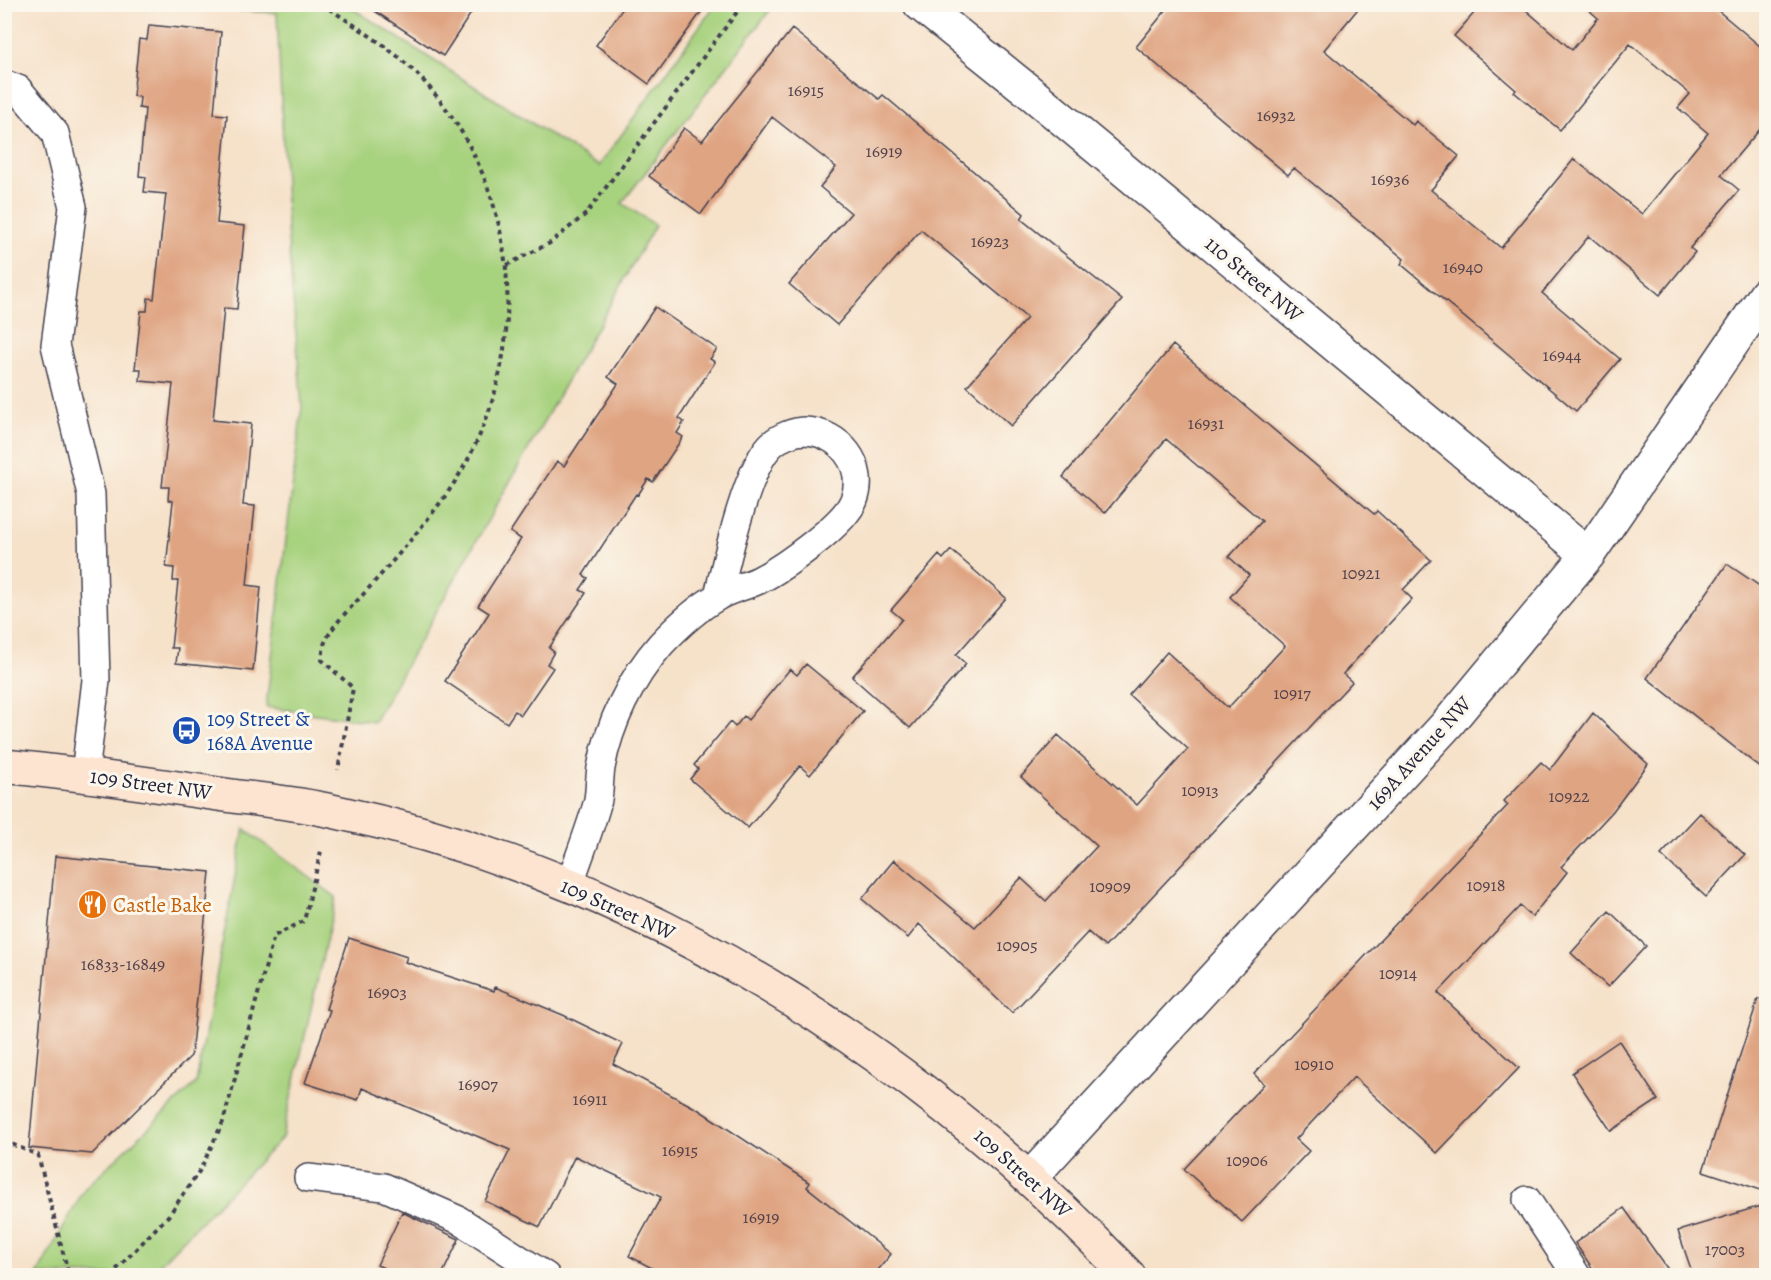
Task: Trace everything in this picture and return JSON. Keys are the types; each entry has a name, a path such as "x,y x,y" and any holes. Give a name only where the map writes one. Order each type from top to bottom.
{"street":[{"name":"110 Street NW","path":"920,4 1031,93 1588,555"},
{"name":"169A Avenue NW","path":"1030,1178 1449,722 1588,555 1767,294"},
{"name":"109 Street NW","path":"4,766 85,774 332,811 412,831 491,856 569,886 677,935 761,980 852,1037 948,1108 1030,1178 1129,1275"}],"lane":[{"path":"4,84 18,89 55,133 74,207 55,345 91,494 96,680 85,774"},
{"path":"569,886 597,802 601,769 609,736 622,704 638,675 660,645 687,618 718,596 757,581 794,559 826,532 854,501 858,484 855,466 847,450 834,439 819,432 802,431 786,435 772,444 762,456 734,527 718,596"},
{"path":"308,1178 384,1187 459,1221 546,1275"},
{"path":"1527,1200 1576,1275"}],"path":[{"path":"110,1275 169,1215 200,1170 223,1122 274,936 304,921 332,811 353,688 322,660 324,644 333,629 396,558 444,497 470,454 489,415 501,375 508,324 507,266 503,236 487,181 467,142 417,75 382,44 322,4"},
{"path":"507,266 550,243 586,214 743,4"},
{"path":"4,1141 38,1155 69,1275"}],"green space":[{"path":"151,5 347,5 599,166 715,5 774,5 622,203 655,225 374,722 266,707 302,406 287,228 277,13"},
{"path":"244,829 336,897 282,1138 149,1275 37,1275 85,1188 196,1083"}],"building":[{"path":"364,4 477,4 443,56"},
{"path":"626,4 707,4 649,84 596,45"},
{"path":"1171,4 1362,4 1324,50 1413,125 1416,121 1459,156 1431,190 1501,248 1574,159 1642,214 1708,133 1678,108 1690,94 1630,44 1560,130 1514,92 1516,90 1454,36 1482,4 1519,4 1572,50 1598,18 1582,4 1710,4 1767,52 1767,121 1721,175 1739,190 1690,248 1695,252 1660,295 1589,236 1542,293 1620,359 1576,411 1401,264 1404,259 1294,168 1288,175 1136,47"},
{"path":"149,25 221,32 214,114 227,115 217,223 245,226 237,309 224,308 213,420 251,424 243,505 255,506 247,585 261,587 253,671 176,663 178,648 171,648 178,581 173,581 174,568 166,567 173,501 168,500 169,487 162,487 173,384 140,381 141,369 135,369 141,311 147,311 148,298 154,299 166,194 144,192 146,177 139,176 145,109 139,108 140,97 133,96 139,39 147,40"},
{"path":"792,29 879,99 883,95 1024,214 1021,219 1122,300 1011,426 967,386 1027,318 921,230 837,325 789,284 851,213 820,187 836,167 772,117 701,214 649,176 684,128 702,141"},
{"path":"655,307 717,349 710,359 715,362 679,418 684,422 677,433 683,437 653,482 648,479 638,495 636,494 583,575 588,578 580,590 586,593 549,648 554,652 547,664 553,668 521,715 515,711 507,723 445,681 489,613 478,606 521,539 510,532 557,461 564,466 618,384 608,377"},
{"path":"1173,345 1374,514 1377,511 1431,560 1403,590 1412,599 1343,674 1352,682 1105,947 1088,932 1012,1013 919,924 908,938 862,899 894,860 975,927 1021,878 1046,901 1097,846 1021,777 1058,735 1137,805 1188,749 1129,695 1167,652 1228,708 1285,646 1230,597 1249,575 1229,557 1262,521 1166,439 1105,513 1063,477"},
{"path":"951,550 1006,598 956,655 966,664 910,728 852,677 902,619 891,610 939,555 943,559"},
{"path":"1727,564 1767,591 1767,773 1647,678"},
{"path":"806,664 863,711 810,775 800,766 748,828 690,779 698,769 694,765 730,722 735,727 744,716 748,720 790,669 797,675"},
{"path":"1593,713 1648,764 1613,811 1561,867 1567,872 1532,917 1520,906 1438,993 1519,1068 1437,1153 1354,1077 1296,1139 1309,1151 1242,1222 1184,1169 1264,1084 1254,1074 1508,805 1504,801 1541,762 1550,770"},
{"path":"1700,813 1745,855 1706,897 1661,855"},
{"path":"55,856 210,872 191,1056 92,1154 29,1148"},
{"path":"1609,911 1646,946 1608,987 1571,953"},
{"path":"349,938 407,957 405,962 494,991 495,987 563,1015 623,1044 613,1064 699,1110 810,1183 807,1187 891,1254 874,1275 665,1275 629,1256 661,1197 575,1156 540,1227 485,1201 510,1150 362,1088 358,1100 305,1083 330,1010 326,1009"},
{"path":"1758,999 1767,1001 1767,1192 1703,1171"},
{"path":"1619,1041 1658,1100 1611,1131 1572,1073"},
{"path":"1767,1204 1767,1275 1693,1275 1678,1231"},
{"path":"1624,1208 1672,1275 1597,1275 1575,1243"},
{"path":"402,1212 459,1239 442,1275 401,1275 377,1265"}],"place":[{"name":"109 Street & 168A Avenue","path":"186,731"},
{"name":"Castle Bake","path":"92,905"}]}
